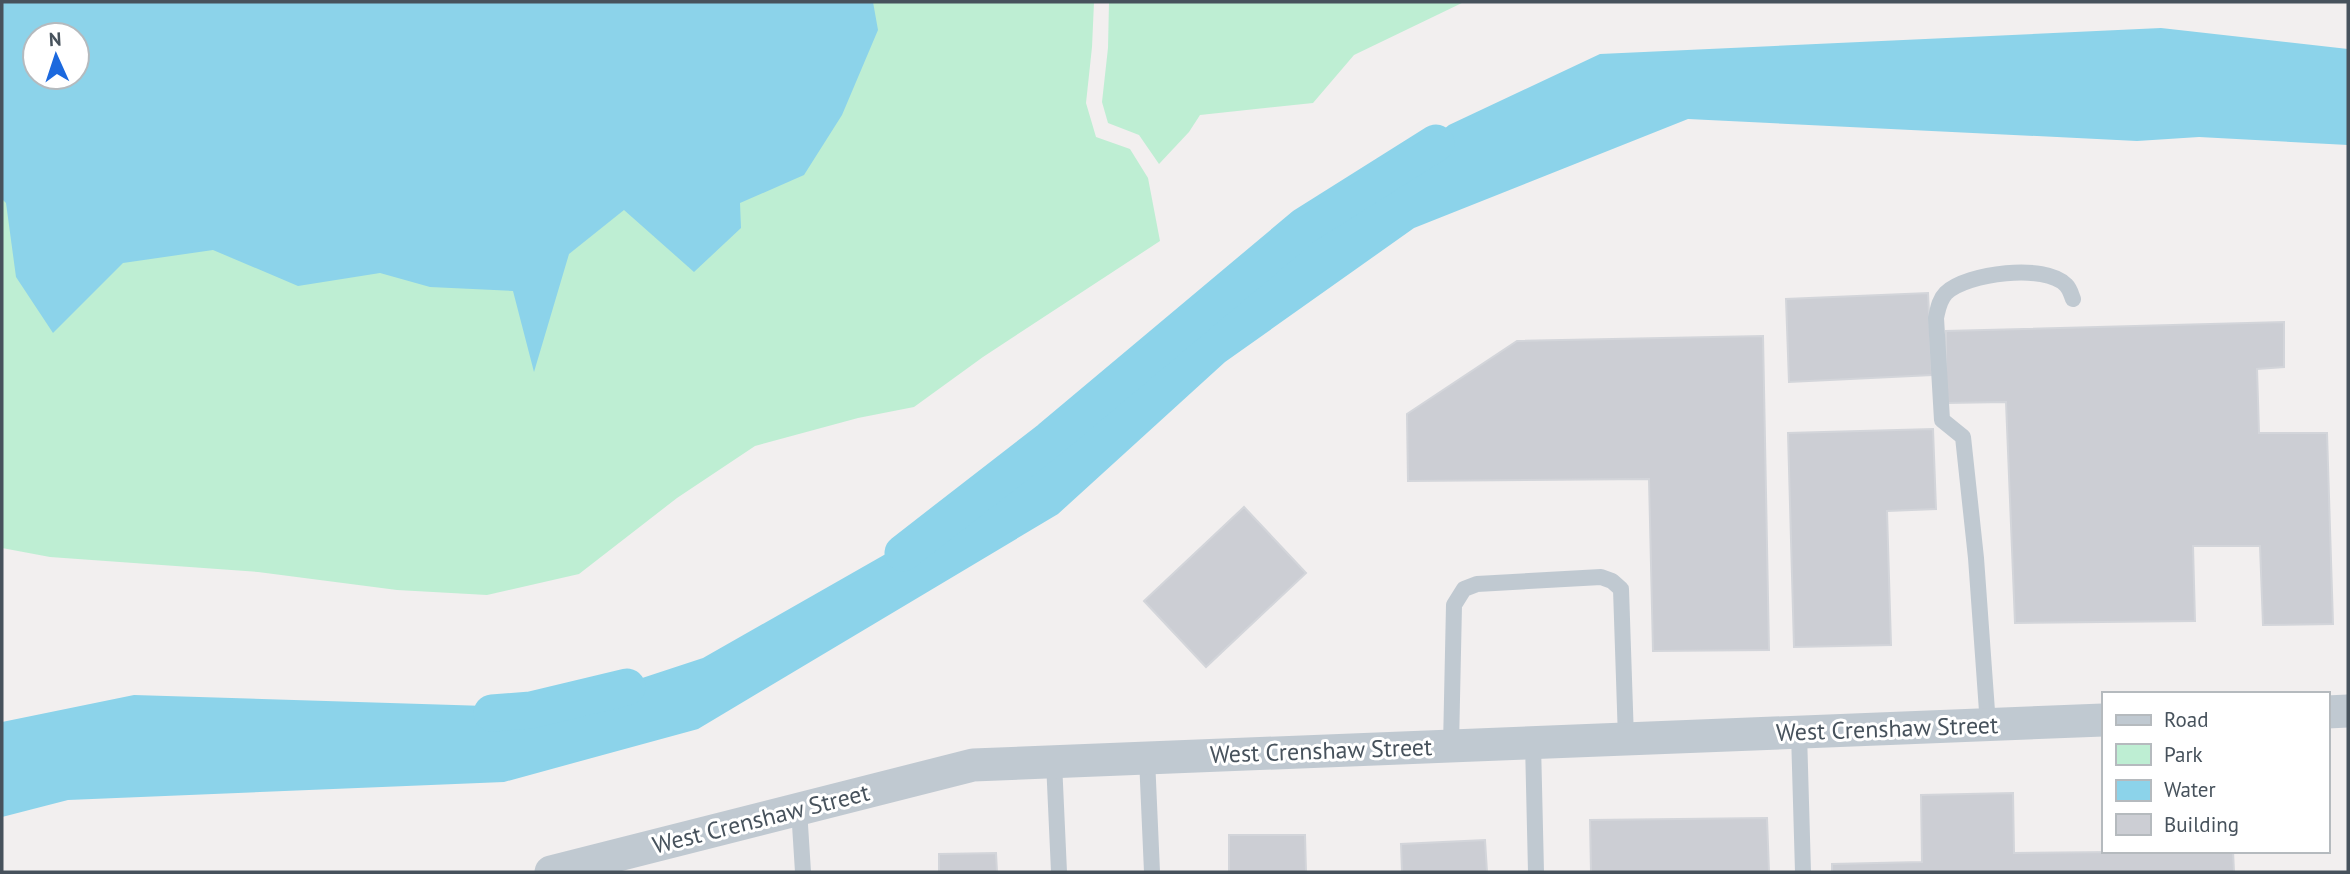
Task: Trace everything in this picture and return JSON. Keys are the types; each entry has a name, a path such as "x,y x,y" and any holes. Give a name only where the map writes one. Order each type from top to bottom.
{"street":[{"path":"2329,712 2348,711"},
{"name":"West Crenshaw Street","path":"551,872 973,765 2102,720"}],"lane":[{"path":"1988,725 1964,437 1942,420 1936,318 1939,304 1958,284 1997,274 2050,275 2068,286 2073,299"},
{"path":"1451,746 1454,605 1464,589 1477,584 1601,578 1621,589 1626,739"},
{"path":"1799,733 1803,872"},
{"path":"1533,743 1536,872"},
{"path":"1147,758 1152,872"},
{"path":"1054,762 1059,872"},
{"path":"799,809 803,872"}],"green space":[{"path":"2,2 1094,2 1086,103 1096,137 1130,149 1148,178 1160,241 983,357 914,407 858,418 755,446 677,498 579,574 487,595 397,590 258,572 50,557 2,548"},
{"path":"1109,2 1464,2 1354,55 1313,103 1200,115 1189,132 1159,164 1139,135 1108,123 1102,102 1108,48"}],"water":[{"path":"2,2 873,2 878,30 842,115 804,175 740,203 741,228 694,272 624,210 569,254 534,372 513,291 430,287 380,273 298,286 213,250 123,263 53,333 16,277 6,203 2,199"},
{"path":"2161,28 2348,49 2348,145 2199,137 2137,141 1688,119 1414,228 1225,362 1058,514 698,729 504,782 68,800 2,817 2,722 134,695 551,708 703,658 984,498 1449,125 1600,54"}],"building":[{"path":"1928,293 1932,375 1789,382 1786,299"},
{"path":"2284,322 2284,367 2257,369 2259,433 2327,433 2333,624 2263,625 2260,546 2193,546 2195,621 2015,623 2006,402 1946,403 1946,331"},
{"path":"1763,336 1769,650 1653,651 1649,479 1408,481 1407,414 1517,341"},
{"path":"1933,429 1936,509 1887,511 1891,645 1794,647 1788,433"},
{"path":"1244,507 1306,573 1206,667 1144,601"},
{"path":"2013,793 2014,853 2233,853 2234,872 1832,872 1832,864 1922,862 1921,795"},
{"path":"1767,818 1769,872 1591,872 1590,820"},
{"path":"1229,835 1305,835 1306,872 1229,872"},
{"path":"1485,840 1487,872 1402,872 1401,844"},
{"path":"996,853 997,872 939,872 939,854"}],"waterway":[{"path":"903,553 1050,439 1304,226 1436,143"},
{"path":"492,713 531,710 627,687"}]}
